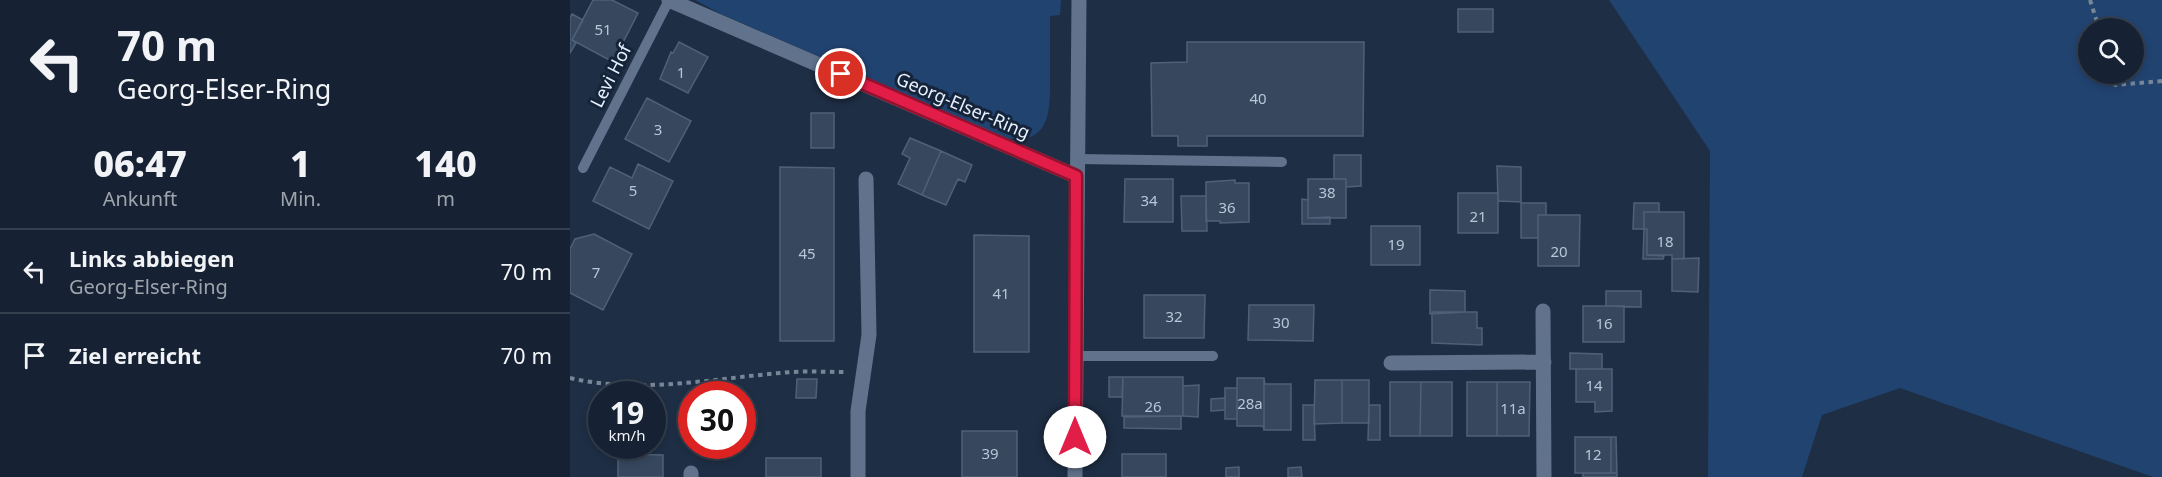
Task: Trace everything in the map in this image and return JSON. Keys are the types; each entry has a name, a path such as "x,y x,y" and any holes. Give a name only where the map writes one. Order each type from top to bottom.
{"street":[{"name":"Georg-Elser-Ring","path":"669,0 1076,176"},
{"path":"1076,477 1076,176 1079,0"},
{"path":"858,477 858,411 869,335 866,178"},
{"path":"1543,311 1544,477"},
{"path":"1391,363 1544,362"}],"lane":[{"name":"Levi Hof","path":"583,168 669,0"},
{"path":"1077,159 1282,162"},
{"path":"1075,356 1213,356"}],"path":[{"path":"2090,0 2096,18"},
{"path":"2144,83 2162,81"},
{"path":"570,378 600,385 673,386 794,372 863,372"}],"shaded area":[{"path":"695,0 1061,0 1060,15 1050,16 1050,98 1046,121 1041,130 1033,136 1022,139 1007,138 721,14"},
{"path":"1609,0 2162,0 2162,477 2153,477 1900,388 1822,415 1802,477 1708,477 1710,151"}],"building":[{"path":"593,0 612,0 638,13 613,62 572,40"},
{"path":"1458,9 1493,9 1493,32 1458,32"},
{"path":"572,14 583,20 572,40 576,43 570,53 570,18"},
{"path":"679,42 708,57 688,93 660,79 671,52 673,53"},
{"path":"1187,42 1364,42 1363,136 1207,136 1207,146 1178,146 1178,136 1152,136 1151,63 1187,62"},
{"path":"647,98 691,121 669,162 625,139"},
{"path":"811,113 834,113 834,148 811,148"},
{"path":"910,138 941,151 922,195 898,184 910,158 902,154"},
{"path":"941,151 972,165 965,182 958,179 946,205 922,195"},
{"path":"1334,155 1361,155 1361,186 1346,187 1346,179 1334,179"},
{"path":"638,164 673,181 649,229 593,201 610,167 632,178"},
{"path":"1497,166 1521,167 1521,202 1498,201"},
{"path":"780,167 834,168 834,341 780,341"},
{"path":"1125,179 1173,179 1173,222 1124,222"},
{"path":"1308,179 1346,179 1346,218 1308,218"},
{"path":"1235,180 1235,183 1249,183 1249,222 1206,221 1206,182"},
{"path":"1458,193 1498,193 1498,233 1458,233"},
{"path":"1181,196 1206,196 1207,231 1182,231"},
{"path":"1302,199 1308,200 1308,218 1330,217 1330,224 1302,224"},
{"path":"1521,203 1546,203 1546,215 1538,215 1538,238 1521,238"},
{"path":"1634,203 1659,203 1659,212 1644,212 1644,229 1633,229"},
{"path":"1644,212 1684,212 1684,259 1672,259 1672,255 1647,255 1647,229 1644,229"},
{"path":"1538,215 1580,215 1579,266 1538,266"},
{"path":"1371,226 1420,226 1420,265 1371,265"},
{"path":"1644,229 1647,229 1647,255 1664,256 1663,259 1643,259"},
{"path":"594,234 632,254 603,310 570,293 570,249 575,239"},
{"path":"974,235 1029,236 1029,352 974,352"},
{"path":"1699,258 1698,292 1672,291 1672,259"},
{"path":"1430,290 1465,291 1465,312 1430,314"},
{"path":"1606,291 1641,291 1641,307 1606,306"},
{"path":"1144,295 1205,295 1204,338 1144,338"},
{"path":"1249,305 1314,305 1313,341 1248,340"},
{"path":"1583,306 1624,306 1624,342 1583,342"},
{"path":"1432,312 1477,312 1477,328 1482,328 1482,345 1432,343"},
{"path":"1570,353 1602,354 1602,369 1570,369"},
{"path":"1576,369 1612,369 1612,411 1595,412 1595,402 1576,402"},
{"path":"1109,377 1123,377 1122,397 1109,397"},
{"path":"1123,377 1183,377 1183,416 1122,416"},
{"path":"1237,378 1264,378 1264,430 1263,426 1237,426"},
{"path":"1264,378 1265,384 1291,384 1291,430 1264,430"},
{"path":"797,379 817,379 816,398 796,398"},
{"path":"1315,380 1342,380 1342,423 1314,424"},
{"path":"1342,380 1369,380 1369,423 1342,423"},
{"path":"1390,382 1421,382 1420,436 1390,436"},
{"path":"1421,382 1452,382 1452,436 1420,436"},
{"path":"1467,382 1497,382 1497,436 1467,436"},
{"path":"1497,382 1530,382 1529,436 1497,436"},
{"path":"1199,385 1198,417 1183,416 1183,386"},
{"path":"1225,388 1237,388 1237,419 1225,419"},
{"path":"1225,398 1225,410 1211,411 1211,399"},
{"path":"1303,405 1314,405 1315,440 1303,440"},
{"path":"1369,405 1380,405 1380,440 1368,440"},
{"path":"1181,416 1181,429 1124,428 1124,417"},
{"path":"962,431 1017,431 1017,477 962,477"},
{"path":"1575,437 1611,437 1611,473 1575,473"},
{"path":"1611,437 1616,437 1617,473 1611,473"},
{"path":"1122,454 1166,454 1166,477 1122,477"},
{"path":"766,458 821,458 821,477 766,477"},
{"path":"618,459 663,459 663,477 618,477"},
{"path":"1239,467 1239,477 1226,477 1226,468"},
{"path":"1301,467 1302,477 1288,477 1288,468"},
{"path":"1583,473 1617,473 1617,477 1583,477"}],"route":[{"path":"841,74 1076,176 1075,437"}]}
